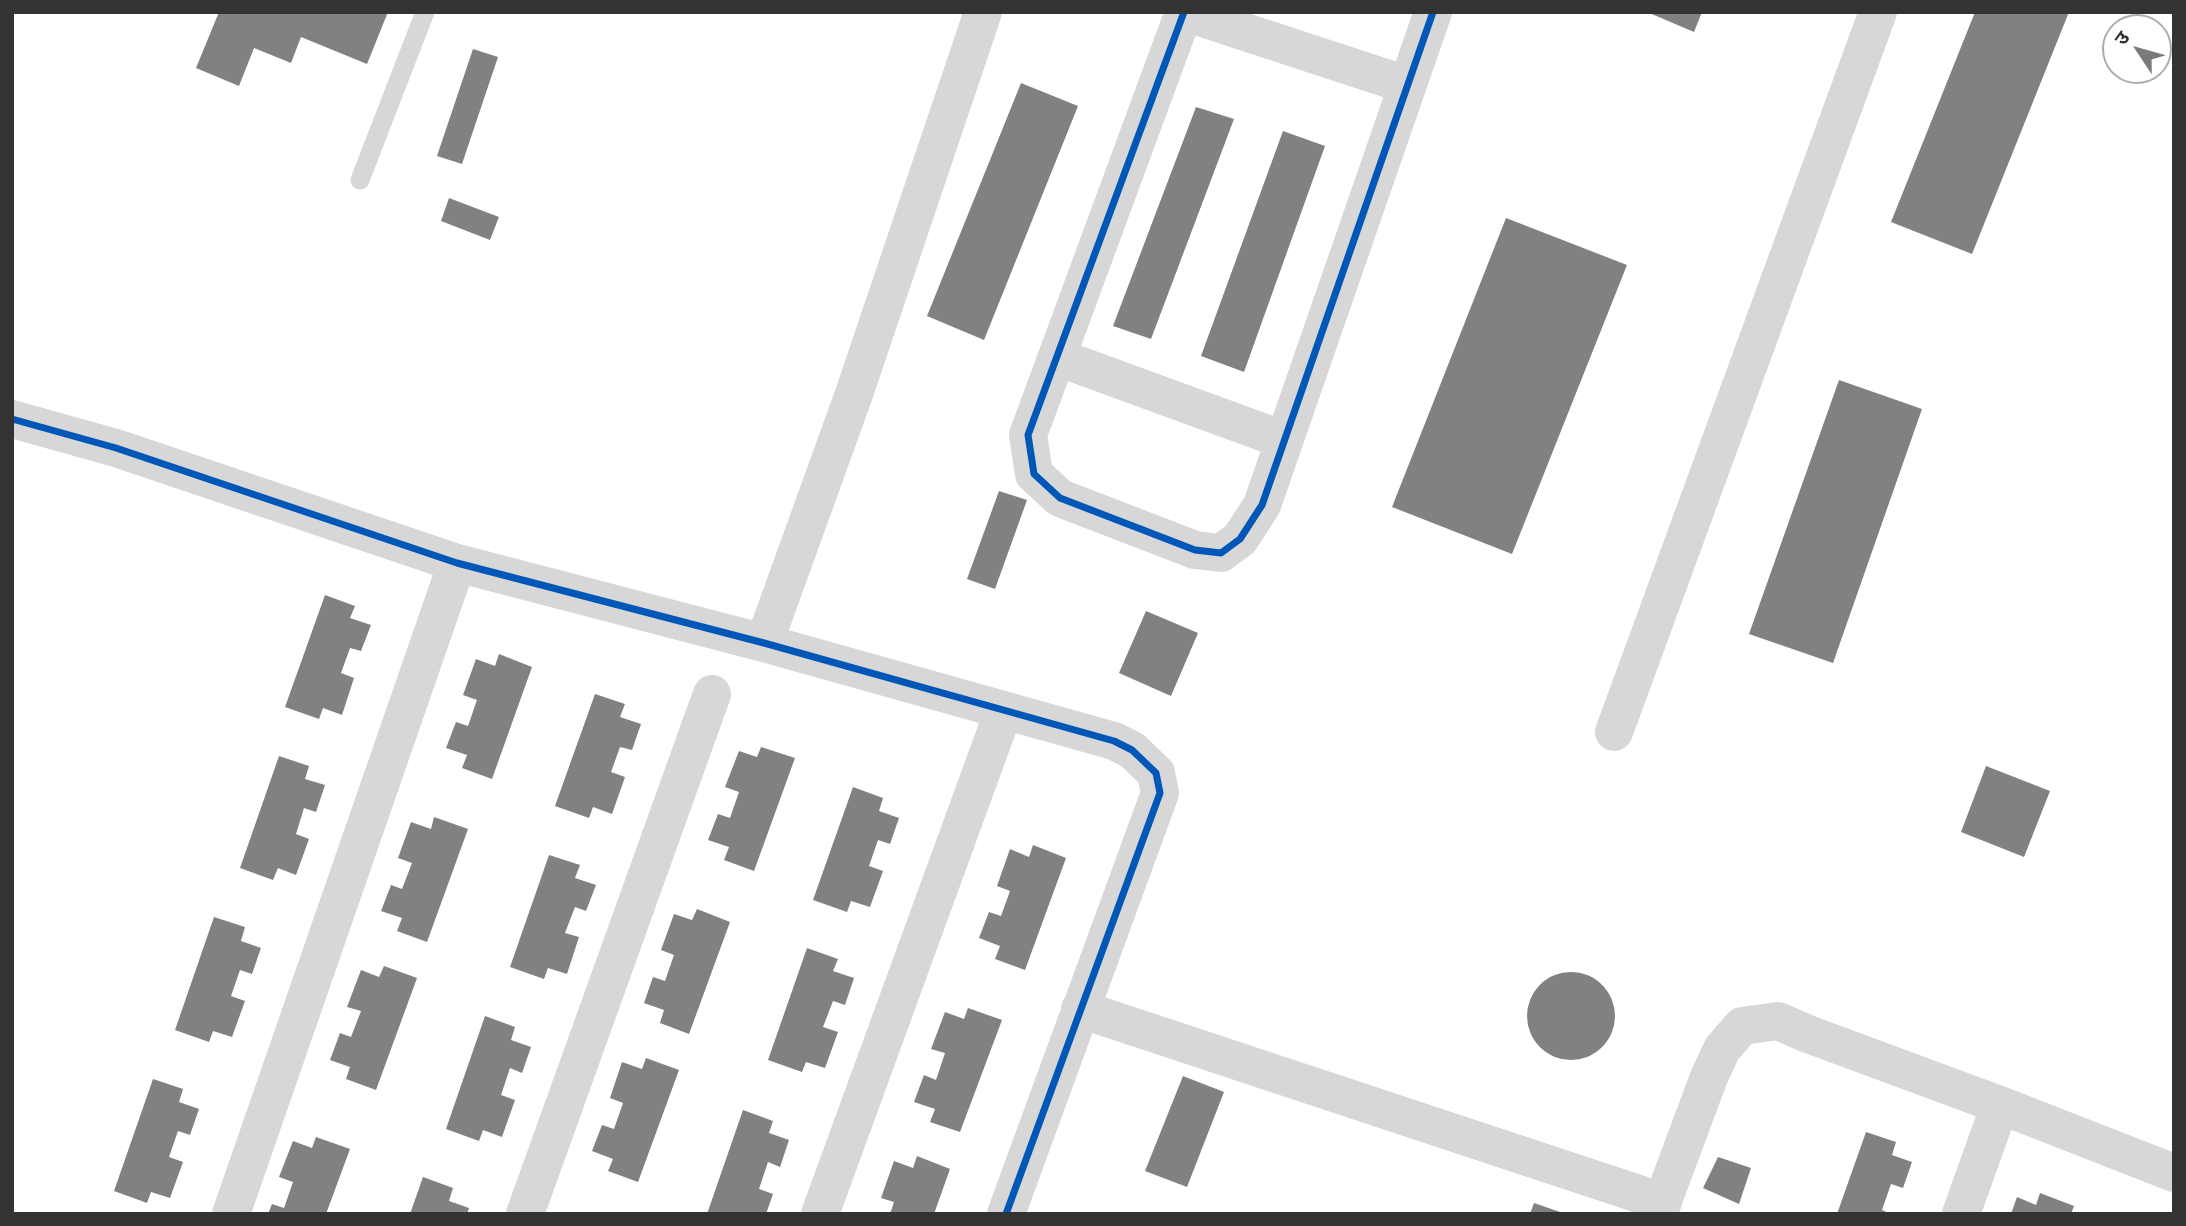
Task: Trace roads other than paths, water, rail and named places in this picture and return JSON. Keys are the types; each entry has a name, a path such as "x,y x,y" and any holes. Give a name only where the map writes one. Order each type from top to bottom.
{"street":[{"path":"764,643 854,394 983,12"},
{"path":"1407,85 1184,12 1028,435 1034,474 1060,498 1195,551 1221,553 1240,539 1262,505 1433,12"},
{"path":"1614,732 1878,12"},
{"path":"1057,357 1284,440"},
{"path":"12,419 116,448 457,563 764,643 1114,741 1132,750 1156,772 1160,793 1006,1214"},
{"path":"231,1214 457,563"},
{"path":"525,1214 712,694"},
{"path":"820,1214 1004,710"},
{"path":"1080,1009 1661,1208 1709,1077 1722,1049 1742,1026 1778,1021 2174,1173"},
{"path":"1961,1214 2000,1105"}],"lane":[{"path":"360,180 425,12"}]}
